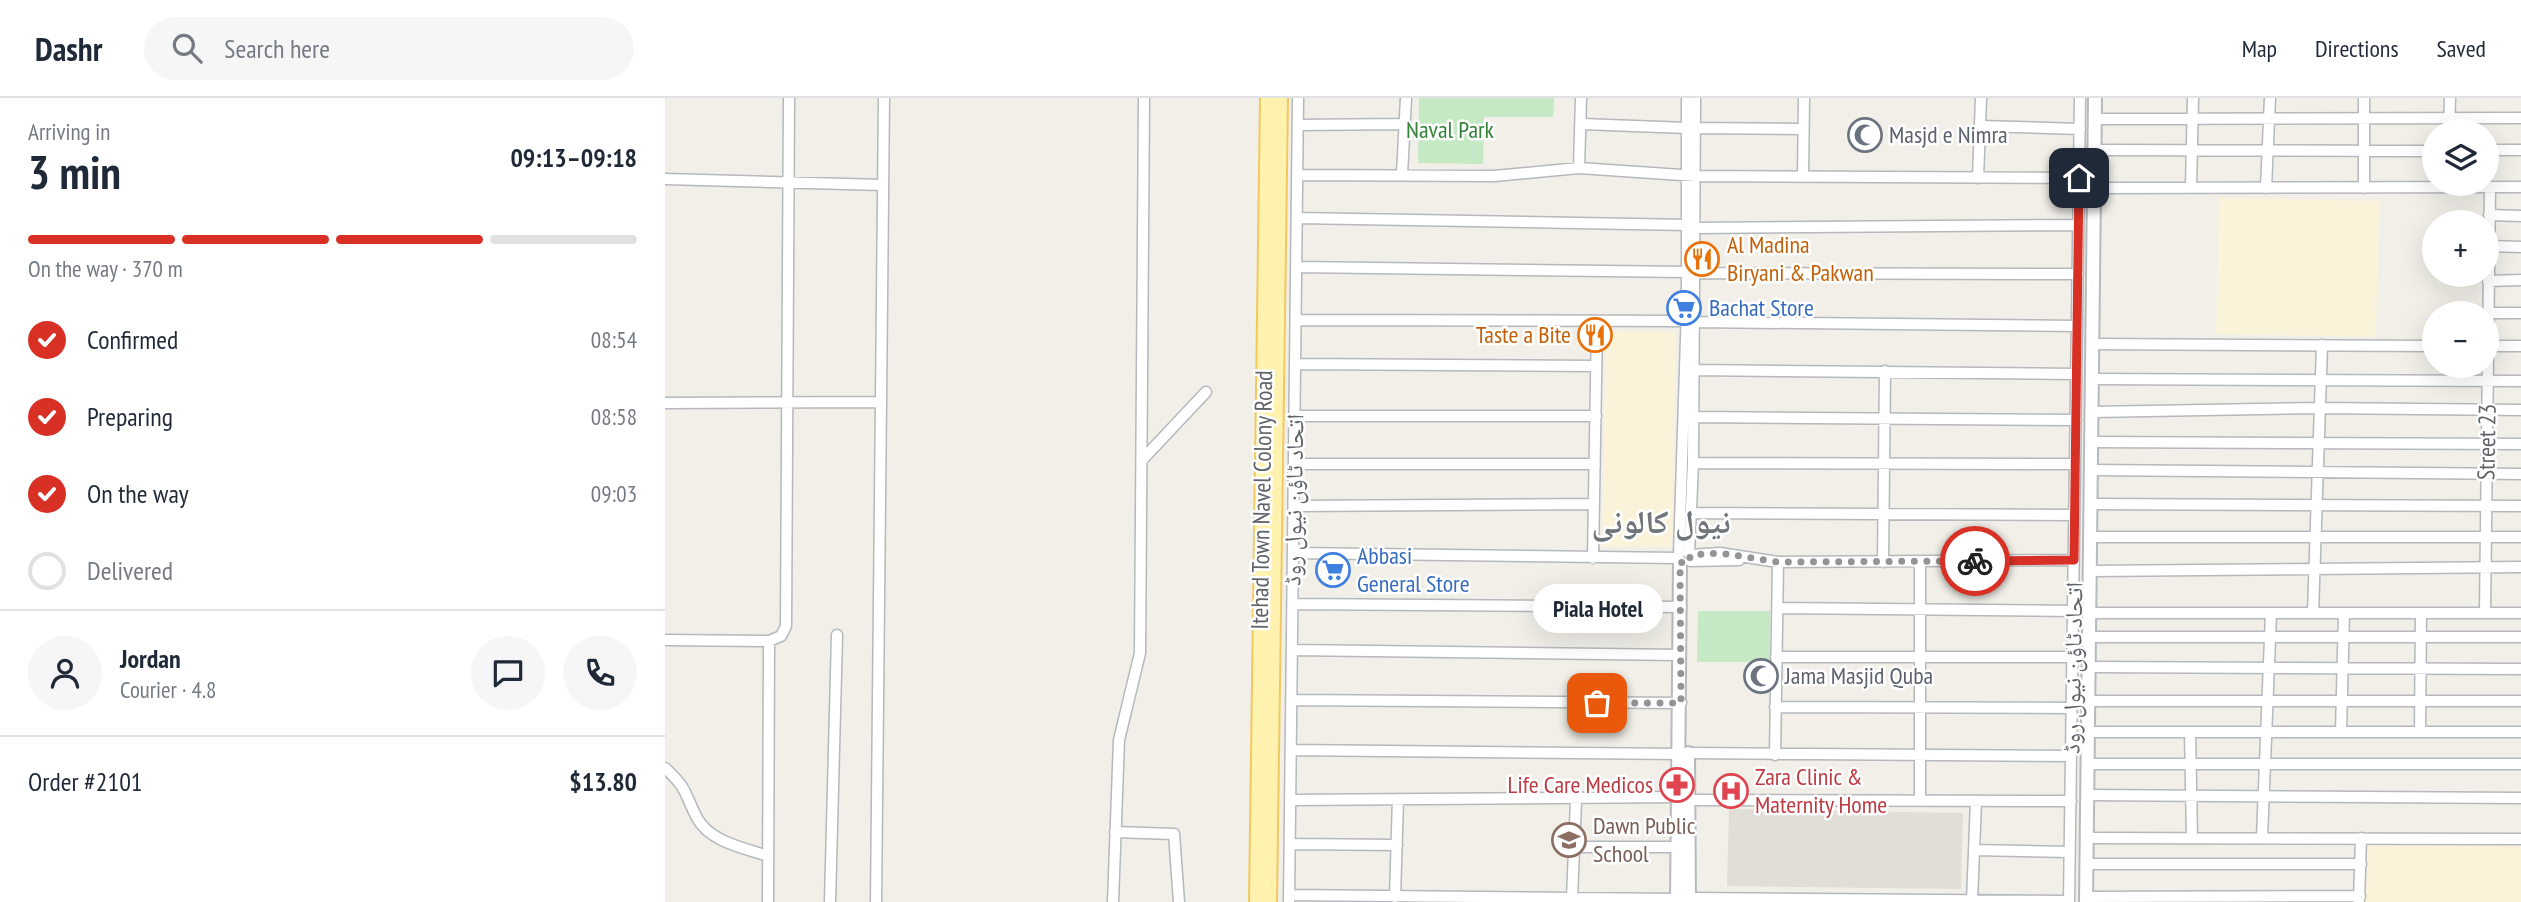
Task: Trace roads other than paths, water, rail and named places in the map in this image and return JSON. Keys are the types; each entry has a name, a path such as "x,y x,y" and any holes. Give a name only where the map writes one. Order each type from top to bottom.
{"main road":[{"name":"Itehad Town Navel Colony Road","path":"1268,98 1272,232 1269,902"},
{"name":"Itehad Town Navel Colony Road","path":"1257,902 1272,232 1280,98"}],"street":[{"path":"665,640 769,641 781,636 786,626 789,98"},
{"path":"876,902 884,98"},
{"path":"1113,902 1119,740 1140,653 1144,98"},
{"name":"اتحاد ٹاؤن نیول روڈ","path":"1289,899 1298,98"},
{"path":"1402,175 1406,98"},
{"path":"1579,168 1581,98"},
{"path":"1683,900 1685,558 1691,321 1691,128 1687,98"},
{"path":"1691,128 1695,98"},
{"path":"1803,177 1804,98"},
{"path":"1978,178 1982,98"},
{"name":"اتحاد ٹاؤن نیول روڈ","path":"2069,902 2080,98"},
{"path":"2095,98 2086,899 2359,899 2361,838"},
{"path":"2191,187 2193,98"},
{"path":"2266,188 2270,98"},
{"path":"2364,98 2364,188"},
{"path":"2449,118 2450,98"},
{"path":"2095,119 2521,118"},
{"path":"1298,125 1404,124"},
{"path":"1582,124 1803,129"},
{"path":"1981,126 2080,129"},
{"path":"2095,150 2422,151"},
{"path":"2499,150 2521,150"},
{"path":"1298,175 1495,176 1579,168 1691,175 2079,178"},
{"path":"665,179 883,185"},
{"path":"2094,188 2422,187"},
{"path":"2499,187 2521,187"},
{"path":"2499,215 2521,216"},
{"path":"1298,218 1691,226 2078,225"},
{"path":"2499,247 2521,247"},
{"path":"1297,267 1691,273 2078,274"},
{"path":"2499,281 2521,280"},
{"path":"2499,313 2521,313"},
{"path":"1296,320 2077,326"},
{"path":"1684,753 1680,655 1681,607 1691,513 1693,463 1694,370 1691,321"},
{"path":"1593,558 1597,322"},
{"path":"2092,344 2422,346"},
{"path":"2313,612 2322,345"},
{"path":"2499,346 2521,346"},
{"path":"1296,364 1597,366"},
{"path":"1694,370 2076,374"},
{"path":"1883,562 1885,371"},
{"path":"2092,379 2521,382"},
{"name":"Street 23","path":"2485,612 2487,381"},
{"path":"1142,460 1206,392"},
{"path":"665,403 881,401"},
{"path":"2092,412 2319,408 2521,410"},
{"path":"1295,416 1595,416"},
{"path":"1693,417 2076,420"},
{"path":"2091,442 2521,444"},
{"path":"1693,463 2075,464"},
{"path":"1294,464 1595,464"},
{"path":"2091,470 2521,474"},
{"path":"1294,506 1594,504"},
{"path":"2091,504 2521,506"},
{"path":"1691,513 2074,516"},
{"path":"2090,537 2521,537"},
{"path":"1293,554 1685,558 1717,563 1747,559 1778,562 2074,560"},
{"path":"1775,755 1778,562"},
{"path":"1920,562 1920,801"},
{"path":"2090,571 2521,567"},
{"path":"1293,604 1681,607"},
{"path":"1777,608 2073,611"},
{"path":"2089,612 2521,613"},
{"path":"2262,838 2271,612"},
{"path":"2341,732 2344,612"},
{"path":"2420,732 2421,613"},
{"path":"830,902 837,635"},
{"path":"2089,637 2521,637"},
{"path":"768,902 769,641"},
{"path":"1292,650 1680,655"},
{"path":"1776,657 2073,657"},
{"path":"2089,667 2521,669"},
{"path":"1292,700 1681,703"},
{"path":"2088,701 2521,701"},
{"path":"1775,707 2072,708"},
{"path":"2088,732 2521,732"},
{"path":"2190,732 2192,838"},
{"path":"1291,750 2071,756"},
{"path":"2088,764 2521,764"},
{"path":"665,768 680,781 705,828 720,840 768,856"},
{"path":"2087,795 2521,798"},
{"path":"1683,900 1678,847 1684,798"},
{"path":"1291,800 1684,798 2071,801"},
{"path":"1395,897 1398,799"},
{"path":"1572,898 1576,800"},
{"path":"1972,901 1976,801"},
{"path":"1115,832 1174,834 1178,902"},
{"path":"2087,838 2521,838"},
{"path":"1290,844 1397,845"},
{"path":"1574,846 1678,847"},
{"path":"1974,850 2070,852"},
{"path":"2087,864 2361,864"},
{"path":"1289,899 1395,897 1494,900 1572,898 2069,902"}],"place":[{"name":"Masjd e Nimra","path":"1865,135"},
{"name":"Al Madina Biryani & Pakwan","path":"1702,259"},
{"name":"Bachat Store","path":"1684,308"},
{"name":"Taste a Bite","path":"1595,335"},
{"name":"Abbasi General Store","path":"1333,570"},
{"name":"Jama Masjid Quba","path":"1761,676"},
{"name":"Piala Hotel","path":"1597,703"},
{"name":"Life Care Medicos","path":"1677,785"},
{"name":"Zara Clinic & Maternity Home","path":"1731,791"},
{"name":"Dawn Public School","path":"1569,840"}],"district":[{"name":"نیول کالونی","path":"1661,522"}],"park label":[{"name":"Naval Park","path":"1450,130"}]}
